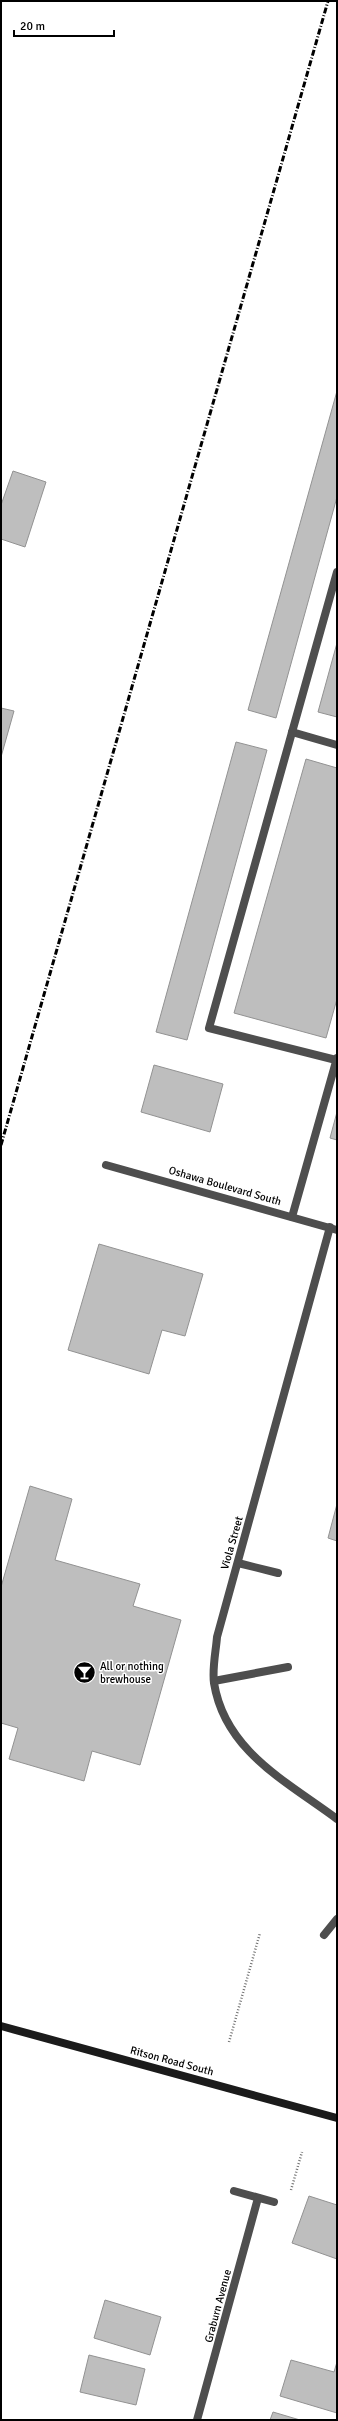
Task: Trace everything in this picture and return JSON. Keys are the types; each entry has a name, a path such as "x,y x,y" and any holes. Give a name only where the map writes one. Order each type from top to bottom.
{"main road":[{"name":"Ritson Road South","path":"1,2026 337,2118"}],"street":[{"path":"292,1217 337,1059 209,1028 337,572"},
{"path":"292,732 337,745"},
{"name":"Oshawa Boulevard South","path":"106,1164 334,1228"},
{"name":"Viola Street","path":"334,1228 217,1637 214,1681 220,1710 235,1736 254,1758 337,1819"},
{"path":"238,1563 278,1573"},
{"path":"214,1681 288,1667"},
{"path":"324,1935 337,1919"},
{"path":"234,2191 274,2202"},
{"name":"Graburn Avenue","path":"198,2420 258,2198"}],"path":[{"path":"229,2042 260,1934"},
{"path":"291,2192 302,2152"}],"building":[{"path":"337,391 337,497 276,718 248,710"},
{"path":"13,471 46,482 25,547 1,539 1,505"},
{"path":"337,643 337,717 318,712"},
{"path":"1,708 14,711 1,757"},
{"path":"236,742 267,750 187,1040 156,1032"},
{"path":"306,759 337,768 337,999 326,1038 234,1013"},
{"path":"154,1065 223,1084 210,1132 141,1112"},
{"path":"337,1112 337,1140 330,1138"},
{"path":"99,1244 203,1274 185,1336 162,1330 149,1374 68,1350"},
{"name":"All or nothing brewhouse","path":"30,1486 72,1499 55,1560 140,1584 133,1606 181,1620 140,1765 92,1751 84,1781 9,1759 18,1728 1,1723 1,1587"},
{"path":"337,1504 337,1541 328,1538"},
{"path":"309,2196 337,2205 337,2259 292,2243"},
{"path":"105,2300 161,2317 150,2355 94,2338"},
{"path":"89,2355 145,2369 136,2405 80,2392"},
{"path":"291,2360 334,2372 337,2362 337,2413 280,2396"},
{"path":"273,2412 300,2420 270,2420"}],"railway":[{"path":"1,1145 328,1"}],"place":[{"name":"All or nothing brewhouse","path":"84,1672"}]}
